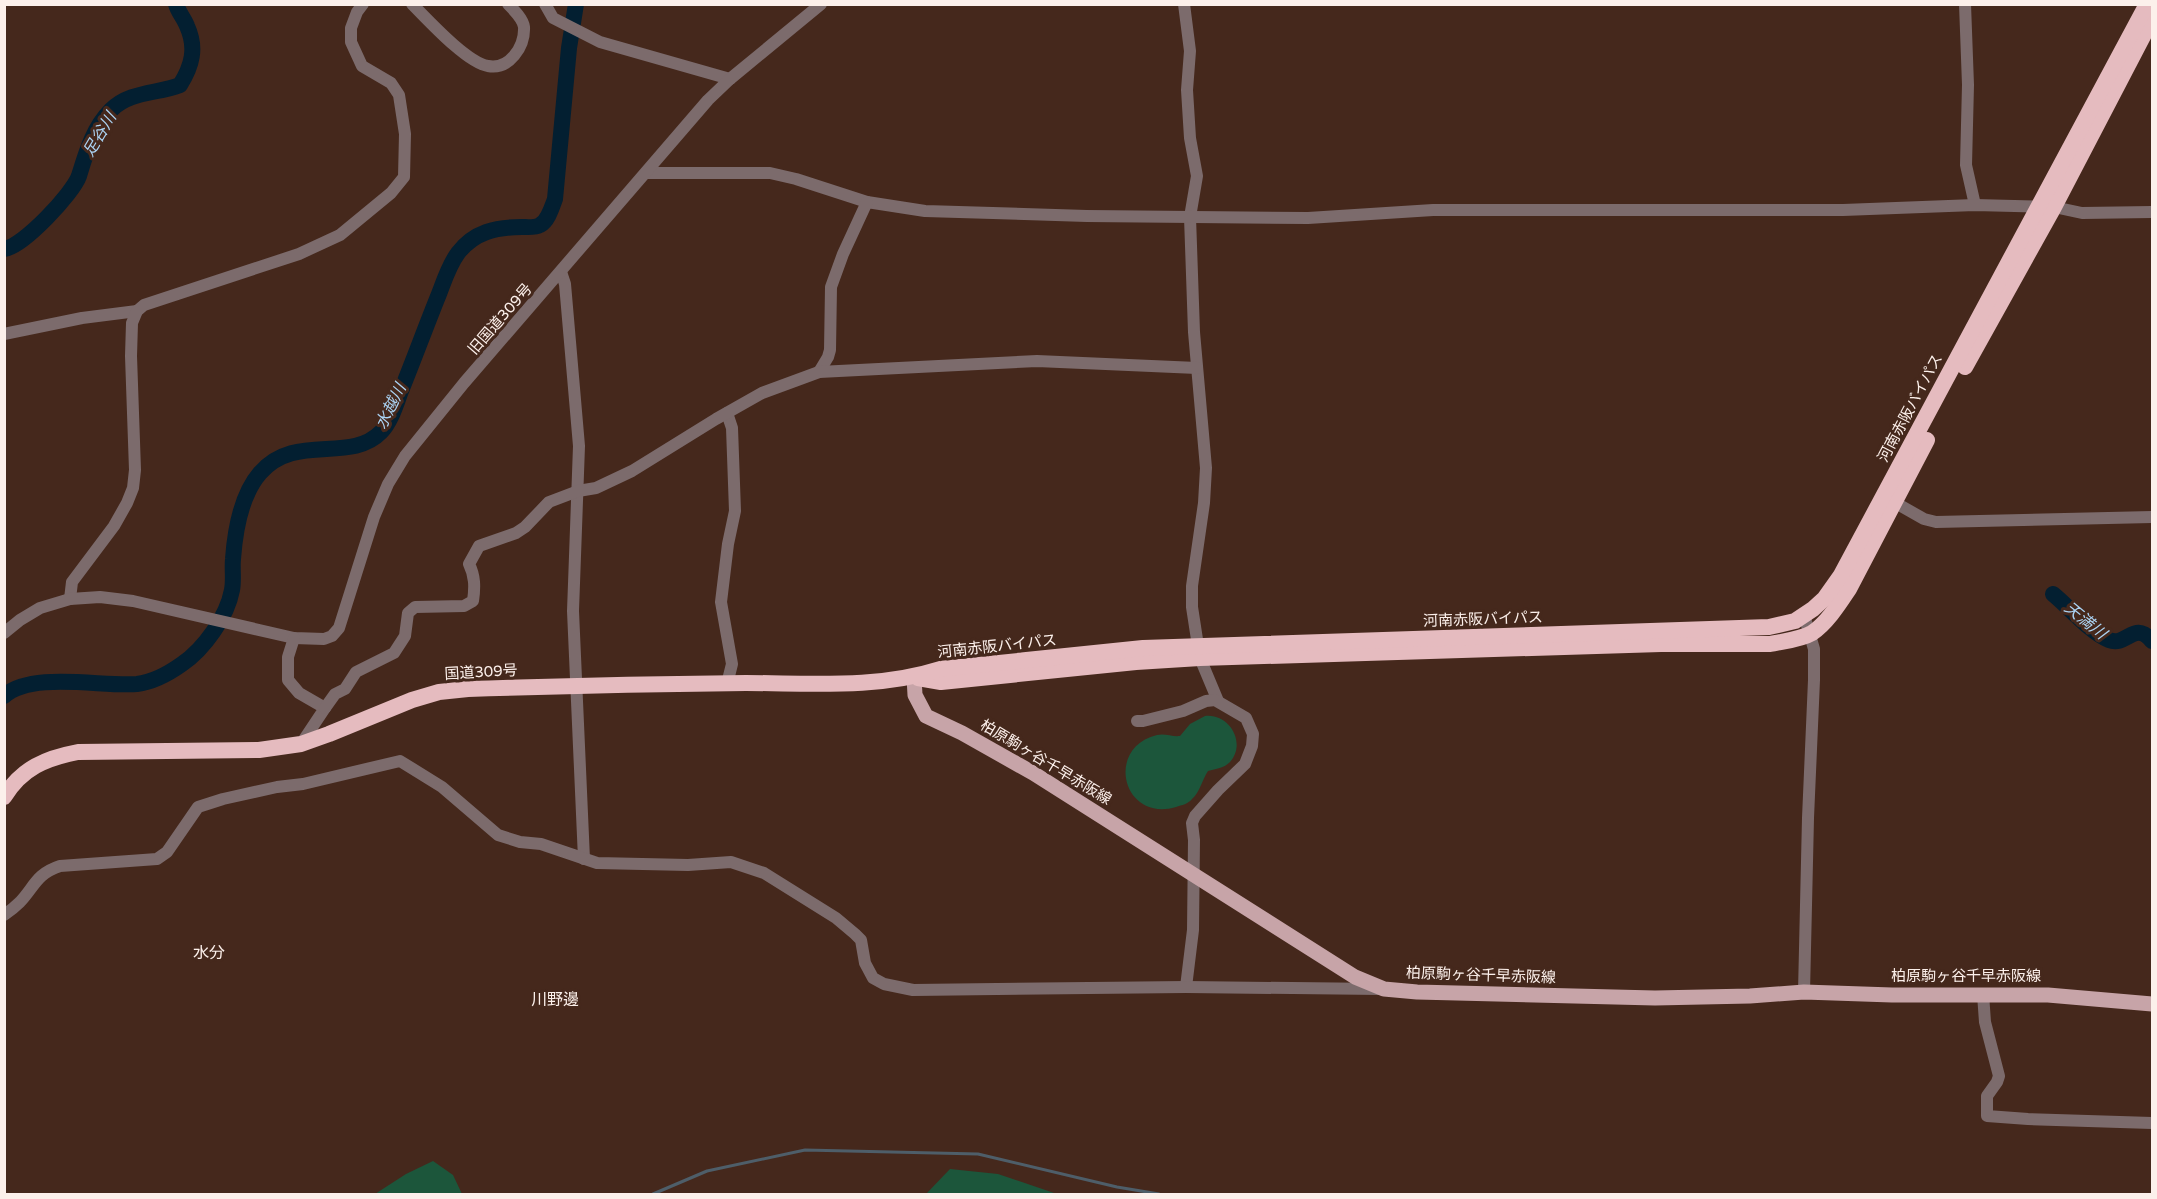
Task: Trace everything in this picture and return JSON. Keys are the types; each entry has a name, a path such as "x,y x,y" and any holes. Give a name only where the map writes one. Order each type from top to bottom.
{"highway":[{"name":"河南赤阪バイパス","path":"1199,652 1770,644 1811,633 1827,618 1849,589 2046,207 2147,4"},
{"name":"河南赤阪バイパス","path":"914,677 941,682 1136,662 1199,652 1757,627 1788,622 1804,615 1824,598 1841,575 2152,19"},
{"name":"国道309号","path":"4,797 12,785 32,768 52,757 69,753 259,750 301,744 329,735 386,709 439,692 576,686 840,684 914,677"}],"main road":[{"name":"柏原駒ヶ谷千早赤阪線","path":"914,677 915,695 926,716 962,733 1033,773 1354,977 1384,989 1417,992 1655,998 1750,996 1804,992 2048,995 2152,1004"}],"street":[{"path":"4,633 40,608 70,599 72,582 114,526 127,503 133,488 135,470 131,345 132,323 137,311 144,305 299,254 340,235 391,193 404,177 406,152 399,95 391,83 362,66 351,42 351,28 363,4"},
{"path":"412,4 469,58 487,66 499,66 512,60 522,42 524,25 515,10 508,4"},
{"path":"545,4 553,18 600,42 730,79"},
{"name":"旧国道309号","path":"70,599 100,597 133,601 294,638 324,639 332,636 339,628 374,517 388,484 405,456 464,383 708,100 821,4"},
{"path":"1184,4 1190,51 1187,90 1190,138 1197,176 1190,217 1197,368 1206,468 1204,503 1192,586 1192,607 1199,652 1218,701"},
{"path":"1965,4 1968,85 1966,165 1975,205"},
{"path":"646,173 770,173 867,202 926,211 1308,218 1434,210 1843,210 1975,205 2046,207 2082,213 2152,212"},
{"path":"819,372 830,350 831,287 867,202"},
{"path":"561,272 565,284 576,389 579,446 573,611 584,859"},
{"path":"4,334 82,318 137,311"},
{"path":"301,744 335,694 345,689 356,672 394,653 405,636 408,613 415,607 464,606 473,601 475,589 469,564 478,546 516,533 549,502 578,491 596,488 632,471 727,412 771,389 819,372 1038,361 1197,368"},
{"path":"727,412 732,428 735,511 728,544 721,602 732,664 727,684"},
{"path":"1894,502 1924,519 1936,522 2152,517"},
{"path":"1804,615 1814,649 1804,992"},
{"path":"294,638 288,657 288,680 299,693 325,708"},
{"path":"1137,721 1183,711 1209,700 1218,701 1246,718 1251,728 1253,741 1251,753 1245,764 1218,790 1193,820 1193,930 1186,987"},
{"path":"4,915 21,901 40,875 50,869 70,865 157,859 167,852 198,807 234,796 303,784 400,761 442,787 498,835 520,842 541,844 597,863 688,865 731,862 764,873 836,918 855,934 861,940 865,963 873,978 892,986 913,990 1186,987 1384,989"},
{"path":"1983,994 1985,1022 1999,1076 1987,1096 1987,1116 2152,1123"}],"green space":[{"path":"1205,716 1221,719 1233,731 1237,746 1230,762 1223,767 1208,771 1197,793 1187,803 1158,809 1143,804 1133,795 1127,782 1126,768 1130,754 1140,742 1157,735 1180,736 1190,724"},
{"path":"433,1161 453,1175 462,1194 375,1194 406,1174"},
{"path":"950,1169 998,1174 1057,1194 926,1194"}],"waterway":[{"name":"足谷川","path":"4,249 34,230 75,184 95,133 111,110 135,96 180,85 188,71 192,57 192,42 186,23 176,4"},
{"name":"水越川","path":"4,696 16,688 49,682 143,683 161,677 182,664 206,641 225,611 232,590 237,525 248,492 260,473 274,461 289,454 305,450 354,446 368,441 385,428 393,413 447,273 458,253 471,240 486,232 503,228 538,226 549,214 555,199 569,48 576,4"},
{"name":"天満川","path":"2053,594 2102,637 2115,641 2140,633 2152,641"},
{"path":"653,1194 707,1171 805,1150 978,1154 1117,1187 1159,1194"}],"district":[{"name":"水分","path":"209,952"},
{"name":"川野邊","path":"555,999"}]}
